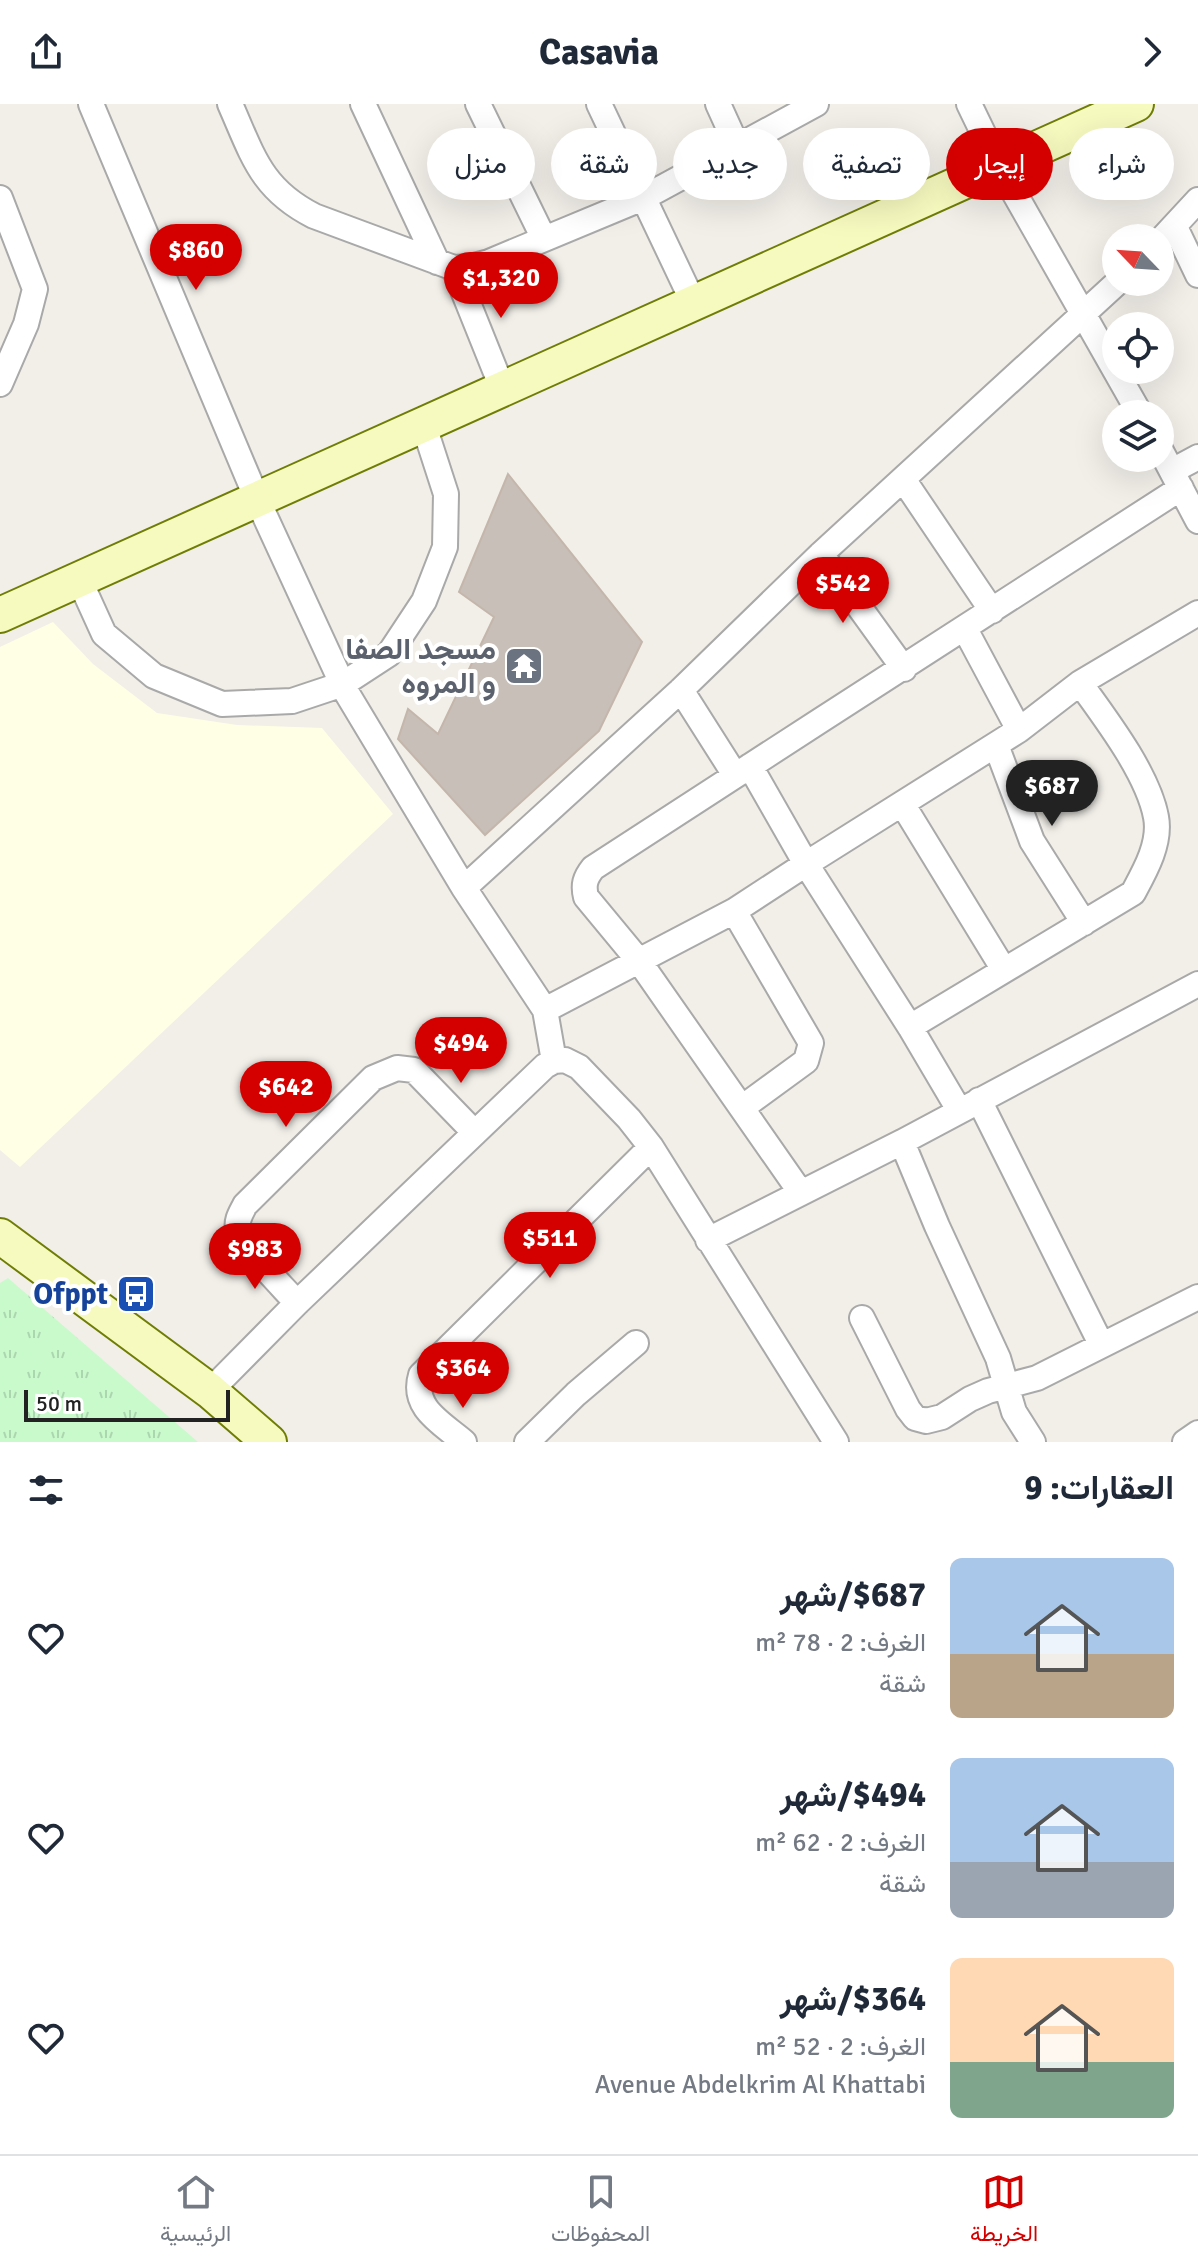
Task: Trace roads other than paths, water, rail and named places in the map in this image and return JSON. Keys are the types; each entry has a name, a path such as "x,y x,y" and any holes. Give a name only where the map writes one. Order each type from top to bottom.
{"street":[{"path":"91,104 257,499 343,684 464,888 545,1010 554,1061"},
{"path":"230,104 257,165 272,186 292,204 327,221 445,265 489,262 638,200"},
{"path":"363,104 445,265 503,390"},
{"path":"478,104 544,239"},
{"path":"599,104 610,128"},
{"path":"718,104 729,128"},
{"path":"773,128 816,104"},
{"path":"969,104 981,128"},
{"path":"1053,142 1136,104"},
{"path":"0,615 946,190"},
{"path":"0,198 35,289 26,324 0,384"},
{"path":"644,200 694,304"},
{"path":"1018,200 1132,400"},
{"path":"1174,226 1198,200"},
{"path":"1174,243 1198,275"},
{"path":"464,888 681,690 821,554 1104,296"},
{"path":"79,579 104,634 154,676 222,704 292,701 343,684 389,654 424,601 445,547 446,494 424,426"},
{"path":"801,1193 639,961 586,897 583,888 586,876 593,868 743,770 992,611 1177,479 1198,457"},
{"path":"1173,472 1198,521"},
{"path":"903,479 992,611"},
{"path":"821,554 904,669"},
{"path":"545,1010 734,911 1019,730 1080,683 1198,613"},
{"path":"965,629 1019,730"},
{"path":"910,1027 1133,893 1153,852 1157,819 1123,741 1080,683"},
{"path":"681,690 743,770 910,1027 969,1105 1101,1344"},
{"path":"996,745 1032,841 1084,923"},
{"path":"903,805 1004,970"},
{"path":"734,911 811,1043 806,1061 743,1107"},
{"path":"708,1240 902,1142 1198,984"},
{"path":"210,1391 297,1303 545,1066 565,1060 579,1067 651,1147 836,1442"},
{"path":"297,1303 242,1240 237,1225 239,1217 245,1205 373,1078 397,1068 414,1070 475,1133"},
{"path":"902,1142 998,1358 1014,1412 1033,1442"},
{"path":"464,1442 423,1404 418,1395 421,1375 651,1147"},
{"path":"5,1245 210,1391 269,1442"},
{"path":"862,1318 915,1418 926,1421 942,1417 970,1399 1037,1378 1198,1297"},
{"path":"527,1442 636,1343"},
{"path":"1185,1442 1198,1433"}],"place":[{"name":"مسجد الصفا و المروه","path":"524,666"},
{"name":"Ofppt","path":"136,1294"}]}
